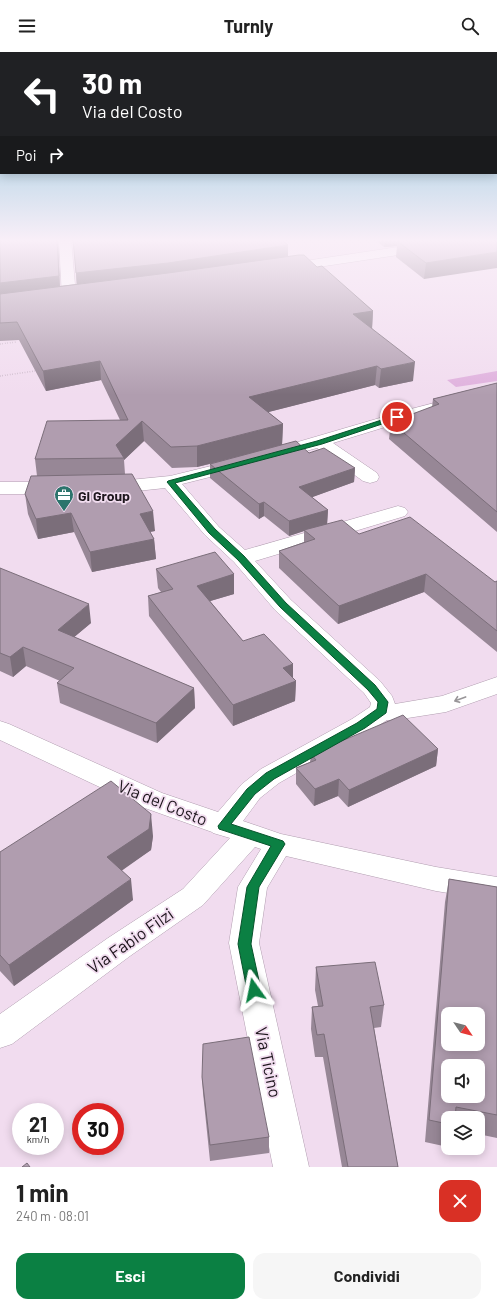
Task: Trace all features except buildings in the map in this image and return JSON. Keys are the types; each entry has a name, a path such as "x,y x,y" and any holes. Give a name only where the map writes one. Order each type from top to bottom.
{"street":[{"path":"63,291 63,297 85,295"},
{"path":"0,488 120,487 170,482 320,442 397,417 497,392"},
{"path":"320,442 370,476"},
{"path":"170,482 212,531 241,558 283,605 372,687 383,702 382,710 395,712 446,704 497,685"},
{"path":"241,558 398,512"},
{"name":"Via Fabio Filzi","path":"0,1033 119,947 193,897 236,830 251,791 270,776 361,725 382,710"},
{"name":"Via del Costo","path":"0,730 152,800 279,844 436,879 497,889"},
{"name":"Via Ticino","path":"279,844 253,887 244,944 291,1167"}],"path":[{"path":"0,344 16,342"},
{"path":"0,376 35,371"}],"shaded area":[{"path":"497,371 497,381 456,387 447,380"}],"place":[{"name":"Gi Group","path":"64,512"}],"route":[{"path":"254,990 244,944 253,887 279,844 223,826 251,791 270,776 361,725 382,710 383,702 372,687 283,605 241,558 212,531 170,482 320,442 397,417"}]}
